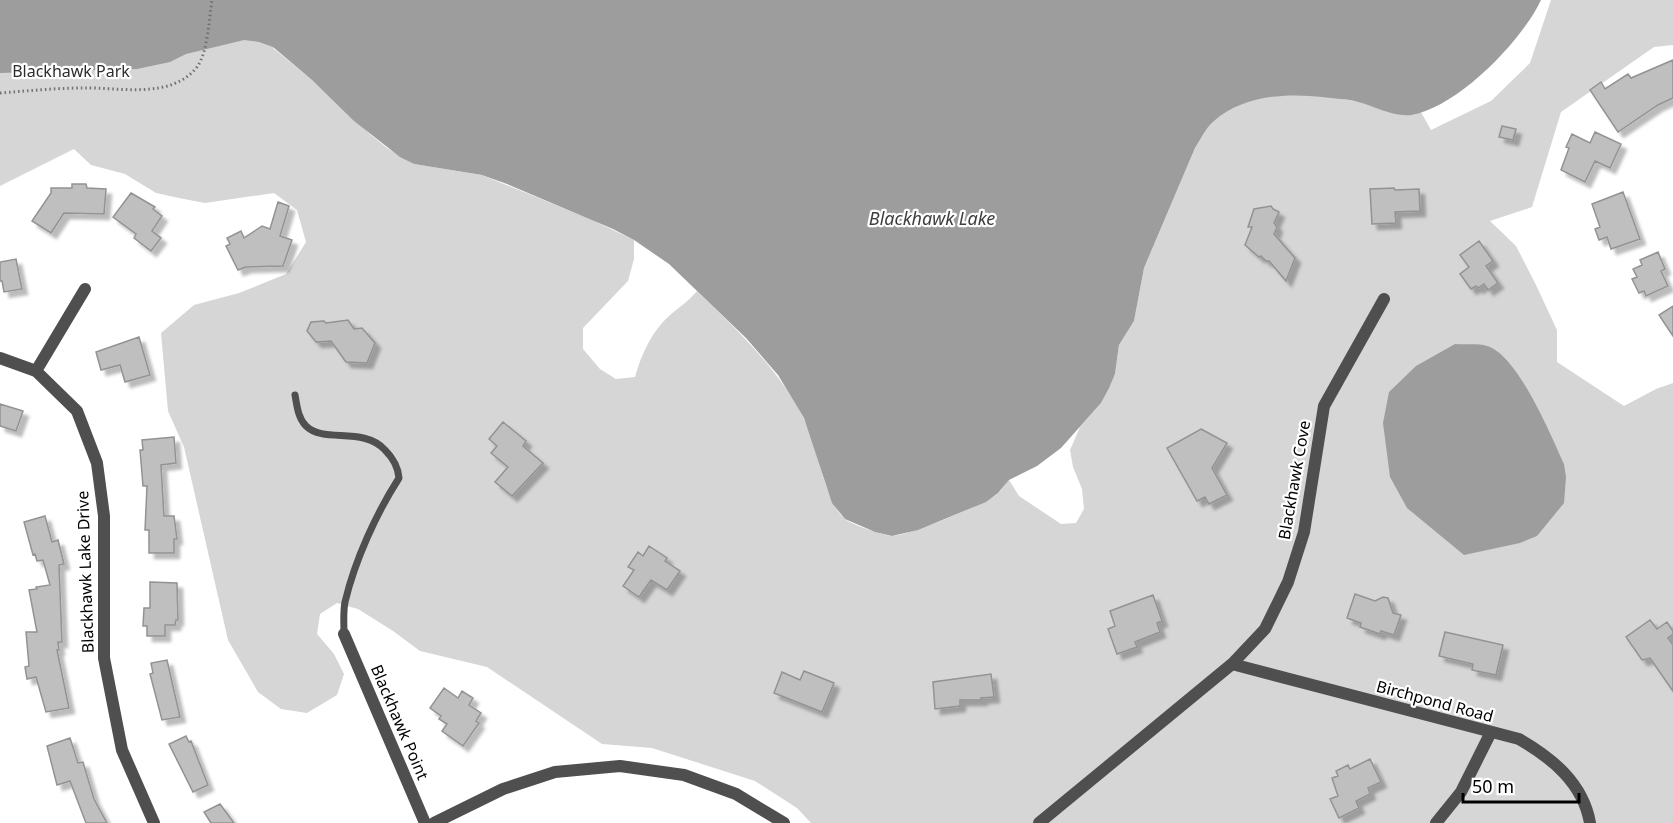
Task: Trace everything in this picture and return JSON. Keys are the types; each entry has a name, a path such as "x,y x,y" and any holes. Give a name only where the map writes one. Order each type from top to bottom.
{"street":[{"path":"36,371 85,289"},
{"name":"Blackhawk Cove","path":"1039,823 1232,664 1264,629 1288,582 1304,532 1324,406 1384,299"},
{"name":"Blackhawk Lake Drive","path":"0,358 36,371 77,411 97,463 104,516 104,658 122,750 154,823"},
{"name":"Blackhawk Point","path":"344,634 425,823"},
{"name":"Birchpond Road","path":"1232,664 1519,739 1545,754 1572,780 1587,809 1590,823"},
{"path":"1436,823 1461,792 1491,732"},
{"path":"434,823 503,789 555,772 620,766 684,775 736,794 784,823"}],"lane":[{"path":"295,395 297,412 306,426 315,431 356,435 379,443 398,468 399,478 371,531 344,603 344,634"}],"path":[{"path":"0,93 84,88 156,88 174,83 189,75 201,60 212,0"}],"green space":[{"name":"Blackhawk Park","path":"0,0 366,0 273,48 312,80 371,135 387,148 414,164 482,175 590,219 634,240 634,259 628,281 583,328 583,349 600,369 616,379 635,377 640,360 657,329 697,291 754,349 791,397 807,426 826,486 838,511 854,524 892,536 929,525 978,505 997,494 1009,480 1019,496 1061,524 1076,523 1084,509 1082,489 1073,467 1070,450 1080,427 1101,403 1115,374 1119,345 1134,321 1144,268 1195,148 1210,125 1228,111 1262,98 1281,95 1318,96 1363,103 1395,113 1421,112 1431,130 1491,101 1530,63 1551,0 1673,0 1673,45 1654,47 1561,112 1532,207 1490,221 1516,246 1536,285 1557,330 1557,362 1624,406 1673,383 1673,823 811,823 797,808 755,781 652,748 602,744 487,667 420,651 358,609 337,603 320,614 317,634 334,654 344,674 337,695 307,713 281,709 258,692 228,640 184,447 168,411 161,333 194,305 239,293 286,274 306,242 297,210 274,193 205,203 156,193 125,174 91,165 74,149 0,186"}],"water":[{"name":"Blackhawk Lake","path":"0,0 1541,0 1504,53 1467,86 1429,110 1404,115 1348,100 1316,96 1285,96 1269,97 1239,105 1213,122 1195,148 1144,268 1134,321 1119,345 1115,374 1101,403 1061,448 1037,466 1009,480 986,502 918,530 892,536 875,532 845,519 832,503 804,418 778,375 746,338 669,264 634,240 613,229 482,175 414,164 400,157 354,121 312,80 273,47 259,42 244,40 186,54 170,62 137,69 0,73"},
{"path":"1455,344 1487,346 1499,353 1510,364 1522,380 1542,417 1564,464 1566,477 1564,503 1537,536 1520,543 1464,555 1407,508 1390,477 1383,423 1389,392 1416,366"}],"building":[{"path":"1673,60 1673,98 1658,105 1618,132 1590,90 1601,82 1605,89 1628,74 1631,78"},
{"path":"1502,126 1516,129 1513,140 1499,137"},
{"path":"1595,132 1621,144 1610,168 1595,161 1585,182 1561,170 1569,148 1566,147 1572,134 1590,143"},
{"path":"72,184 86,184 87,188 106,189 104,214 64,213 51,233 32,221 51,193 51,188 72,188"},
{"path":"1394,188 1395,190 1419,189 1420,211 1395,212 1396,223 1372,224 1370,189"},
{"path":"1623,192 1640,239 1611,249 1607,237 1599,240 1595,229 1600,227 1592,204"},
{"path":"131,193 155,207 153,209 162,216 152,231 161,238 151,251 134,238 136,234 113,217"},
{"path":"278,202 289,206 280,236 292,240 283,266 246,267 238,270 226,246 230,244 227,238 241,231 244,238 262,226 270,229"},
{"path":"1271,206 1279,212 1274,223 1277,227 1274,234 1295,258 1286,281 1269,261 1259,257 1245,245 1252,227 1248,227 1254,209"},
{"path":"1479,241 1493,261 1486,266 1498,283 1488,290 1484,284 1471,289 1460,274 1469,267 1460,255"},
{"path":"1658,252 1665,269 1661,271 1668,286 1646,296 1644,291 1639,293 1632,279 1637,277 1633,269 1642,265 1640,260"},
{"path":"16,259 22,289 4,292 2,281 0,281 0,262"},
{"path":"1673,306 1673,336 1659,315"},
{"path":"348,320 354,329 362,328 375,343 367,363 346,362 331,341 316,342 307,331 311,322 324,321 326,323"},
{"path":"139,337 150,375 125,382 120,365 101,370 96,352"},
{"path":"0,404 23,411 16,431 0,426"},
{"path":"503,422 526,441 523,446 543,463 512,496 495,482 508,467 491,453 497,446 489,439"},
{"path":"1201,429 1227,443 1212,468 1227,495 1209,504 1205,497 1197,501 1167,448"},
{"path":"174,437 176,463 161,465 164,516 174,516 177,539 174,539 174,553 149,553 149,530 145,530 147,486 143,486 140,450 143,450 142,440"},
{"path":"45,516 52,542 58,540 64,564 59,565 62,642 58,642 59,650 57,650 69,708 46,712 36,677 27,679 25,667 29,666 26,632 37,632 29,590 50,585 43,560 37,561 35,554 33,555 24,522"},
{"path":"649,546 667,558 665,561 680,571 667,590 651,580 639,597 623,586 634,570 628,567 638,552 643,556"},
{"path":"150,582 177,583 178,620 175,625 165,625 165,636 147,636 147,626 143,626 144,608 150,608"},
{"path":"1355,594 1375,601 1383,597 1388,598 1393,613 1401,615 1394,635 1381,631 1380,634 1360,627 1361,623 1347,618"},
{"path":"1153,595 1162,621 1157,623 1160,632 1135,642 1137,647 1117,654 1108,629 1115,626 1110,611"},
{"path":"1650,620 1657,629 1667,622 1673,631 1668,638 1673,645 1673,691 1650,658 1642,660 1626,637"},
{"path":"1445,632 1503,645 1496,675 1472,670 1473,664 1439,656"},
{"path":"167,660 180,717 162,720 150,674 153,673 151,663"},
{"path":"804,671 834,683 822,712 774,693 782,672 800,680"},
{"path":"991,674 994,697 981,698 982,700 960,700 960,706 935,709 933,682"},
{"path":"444,688 458,698 462,691 473,698 469,705 481,713 476,721 479,723 463,746 442,731 447,724 439,719 441,716 430,708"},
{"path":"186,736 189,742 191,741 208,785 193,792 169,744"},
{"path":"70,738 78,763 83,762 94,799 107,823 86,823 70,781 57,785 47,746"},
{"path":"1370,759 1381,782 1368,788 1370,794 1356,801 1359,808 1339,818 1330,799 1338,796 1332,778 1338,776 1336,771 1348,765 1350,769"},
{"path":"220,804 234,823 211,823 204,812"}]}
